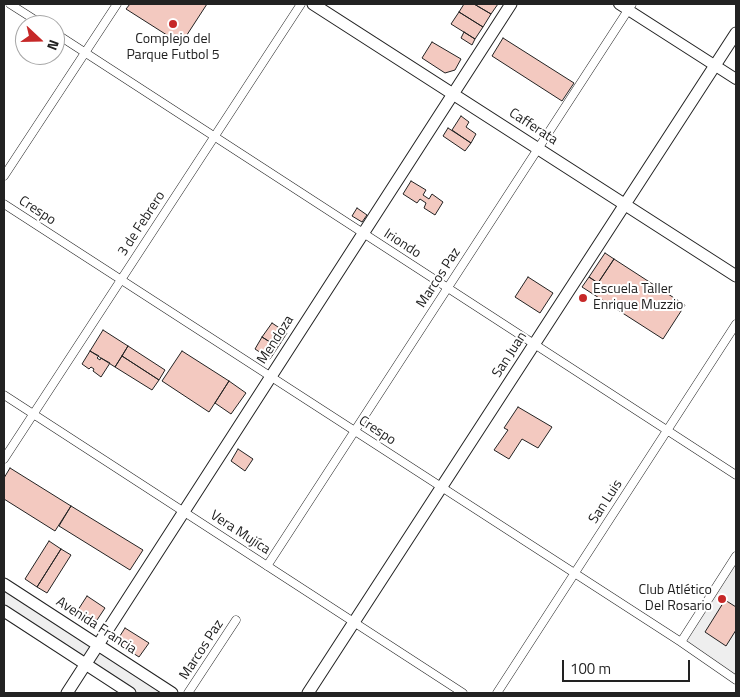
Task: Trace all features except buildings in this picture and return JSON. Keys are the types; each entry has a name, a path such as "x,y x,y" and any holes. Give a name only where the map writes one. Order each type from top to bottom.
{"main road":[{"name":"Cafferata","path":"313,4 736,276"},
{"name":"Mendoza","path":"67,693 511,4"},
{"name":"San Juan","path":"308,693 736,33"},
{"name":"Avenida Francia","path":"4,584 172,693"},
{"path":"4,611 130,693"}],"street":[{"path":"10,4 27,15"},
{"path":"4,176 117,4"},
{"name":"3 de Febrero","path":"4,459 301,4"},
{"path":"627,6 736,79"},
{"name":"Marcos Paz","path":"267,566 538,148 627,6"},
{"name":"Iriondo","path":"65,40 736,475"},
{"name":"Crespo","path":"4,204 574,575 681,642 736,680"},
{"name":"San Luis","path":"497,693 736,324"},
{"name":"Vera Mujíca","path":"4,395 463,693"},
{"path":"681,642 736,556"},
{"name":"Marcos Paz","path":"188,693 236,620"}],"shaded area":[{"name":"Club Atlético Del Rosario","path":"736,556 736,680 681,642"},
{"path":"4,584 172,693 130,693 4,611"}],"place":[{"name":"Complejo del Parque Futbol 5","path":"173,24"},
{"name":"Escuela Taller Enrique Muzzio","path":"583,298"},
{"name":"Club Atlético Del Rosario","path":"722,599"}]}
